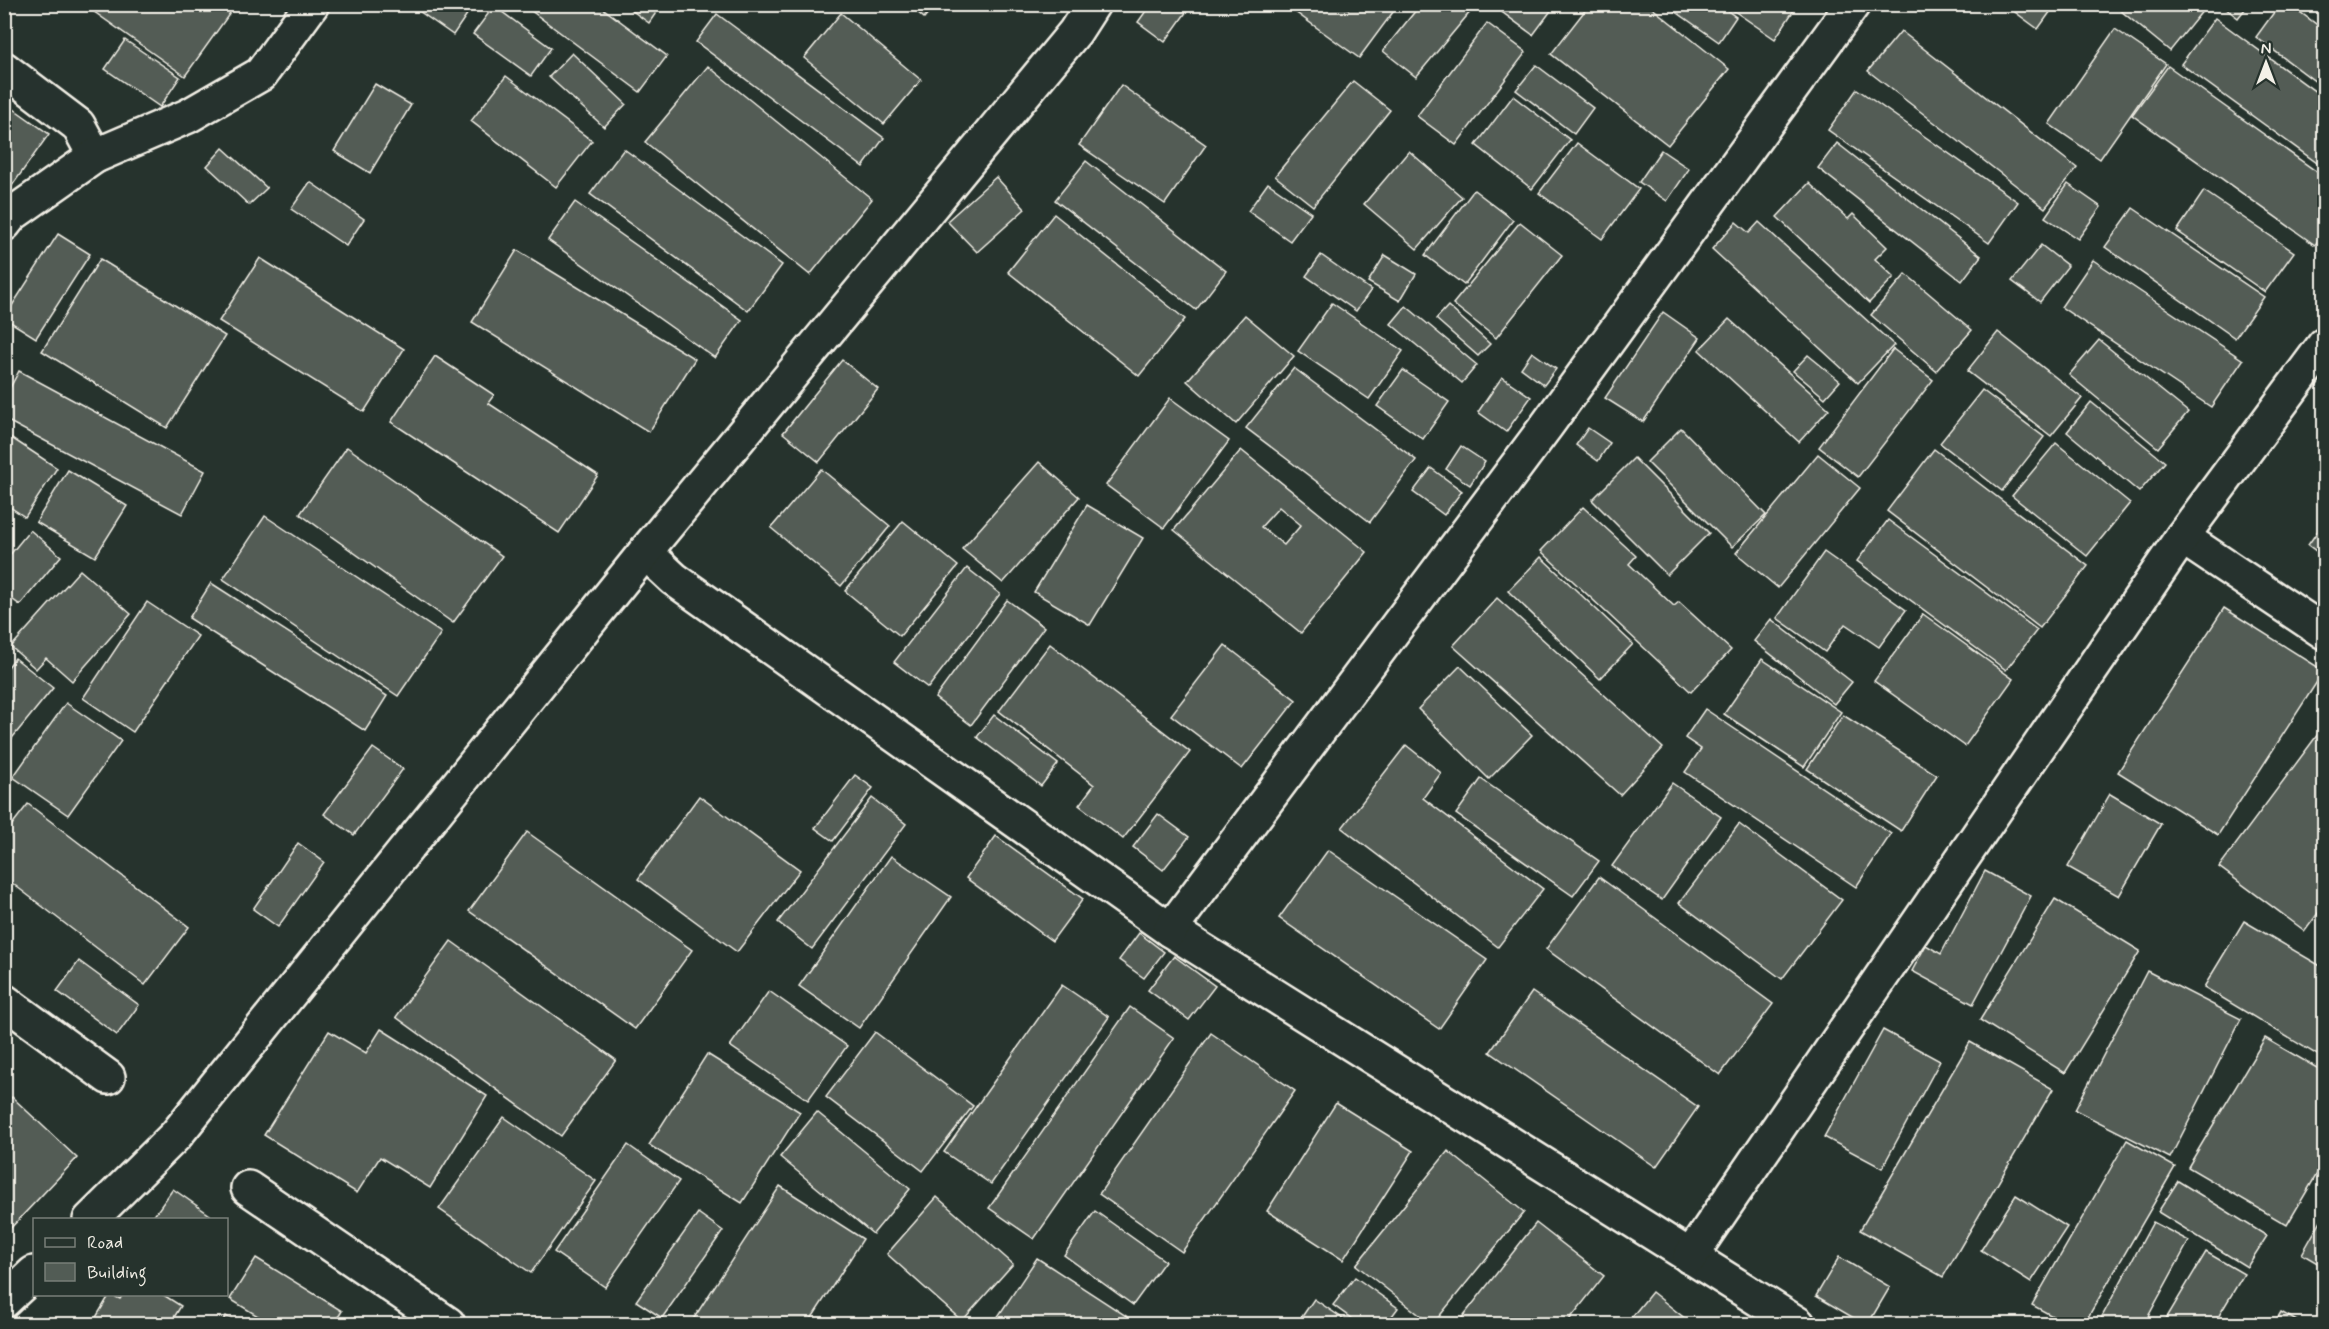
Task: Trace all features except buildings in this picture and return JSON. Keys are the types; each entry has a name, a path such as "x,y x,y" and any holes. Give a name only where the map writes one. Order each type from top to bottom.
{"street":[{"path":"4,224 11,215 95,156 188,116 261,74 312,4"},
{"path":"92,1218 176,1135 645,552 1075,32 1093,4"},
{"path":"1170,930 1547,425 1853,4"},
{"path":"4,69 78,125 95,156"},
{"path":"1690,1257 2182,537 2325,345"},
{"path":"2182,537 2325,632"},
{"path":"645,552 674,579 1170,930 1798,1324"},
{"path":"4,1001 108,1077"},
{"path":"248,1188 448,1324"},
{"path":"4,1301 33,1274"}]}
